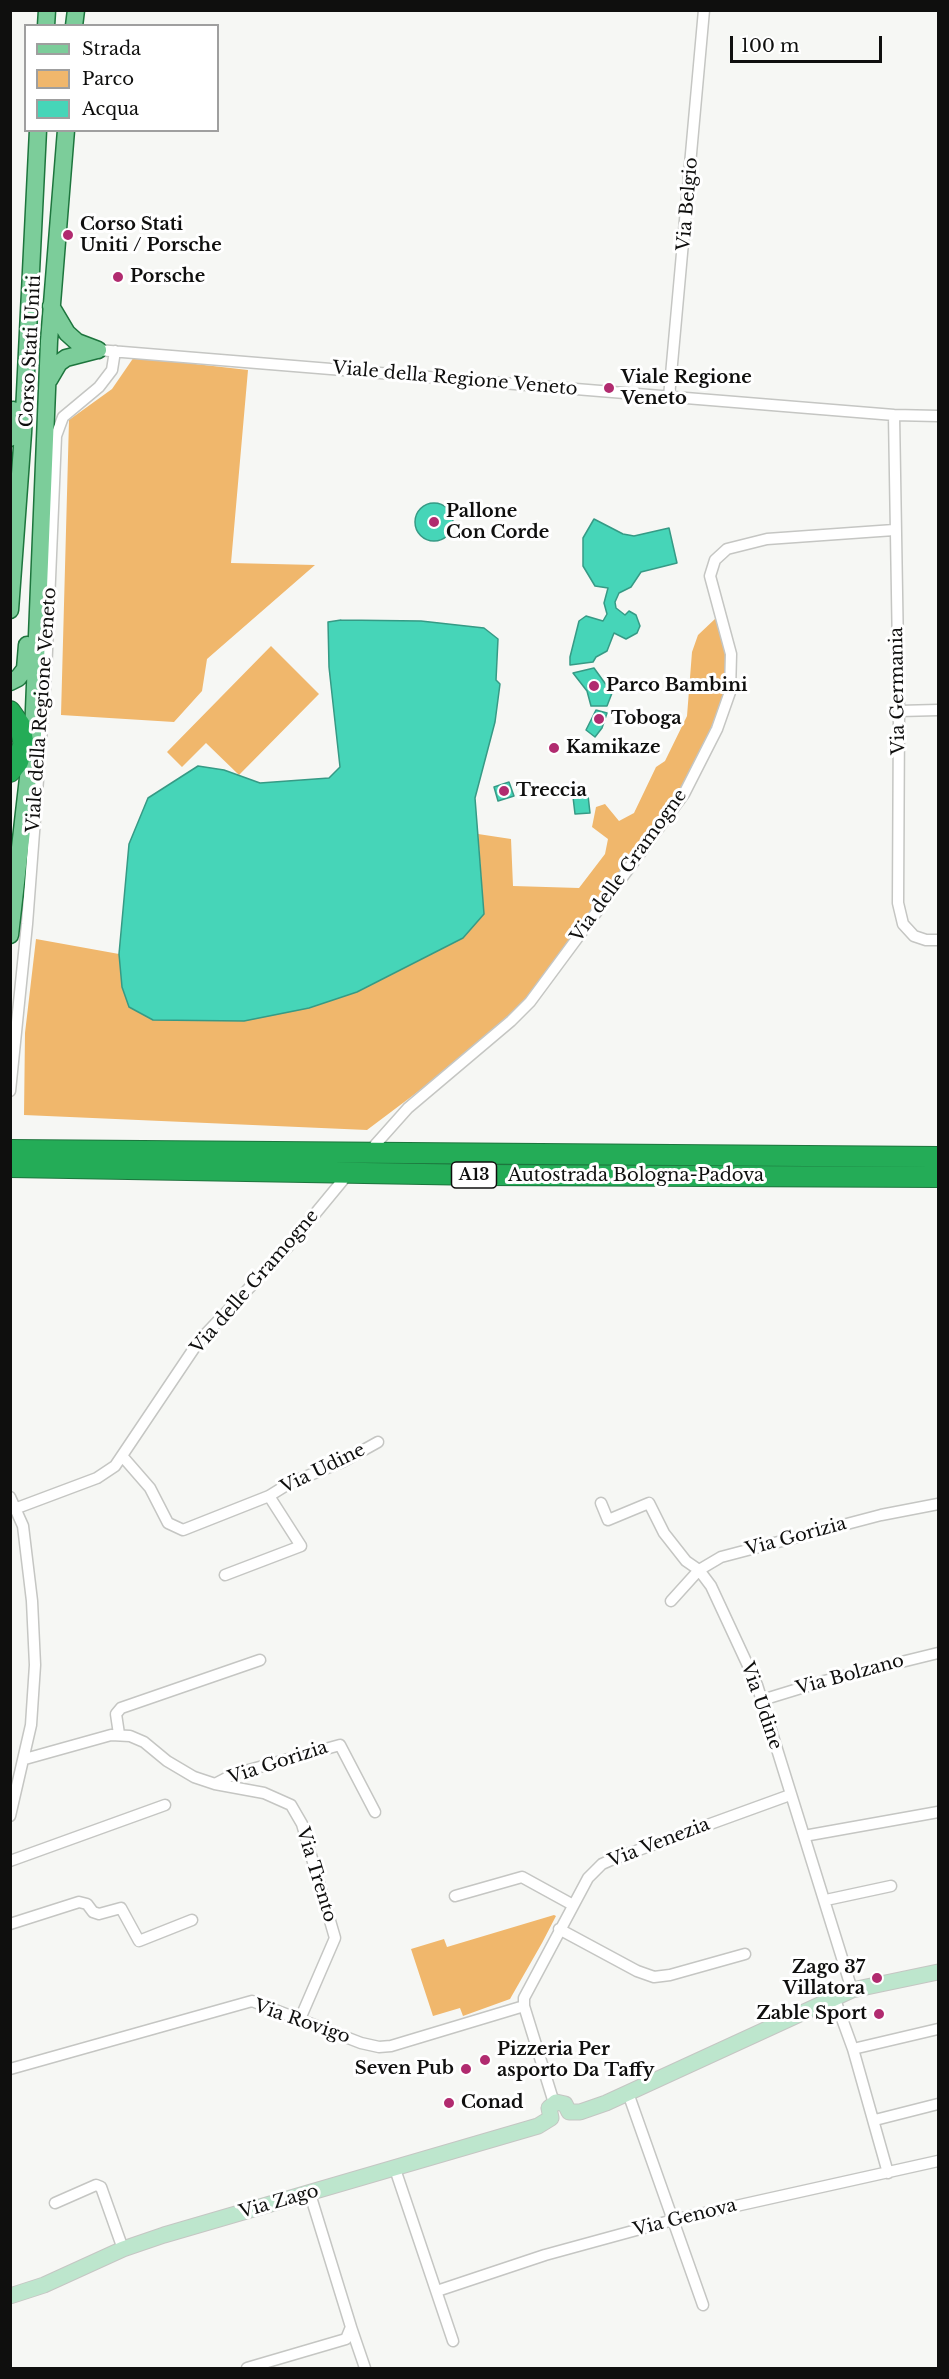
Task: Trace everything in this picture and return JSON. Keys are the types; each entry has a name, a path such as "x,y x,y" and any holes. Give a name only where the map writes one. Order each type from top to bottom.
{"highway":[{"path":"10,711 20,725 22,745 18,762 10,772"},
{"name":"A13","path":"10,1145 85,1150"},
{"name":"Autostrada Bologna-Padova","path":"10,1150 939,1158"},
{"name":"Autostrada Bologna-Padova","path":"10,1167 494,1175 939,1178"}],"main road":[{"name":"Corso Stati Uniti","path":"10,610 23,422 28,278 38,132"},
{"name":"Corso Stati Uniti","path":"10,935 28,789 37,667 49,341 66,132"},
{"path":"11,436 28,278"},
{"path":"51,305 61,326 72,338 107,351"},
{"path":"10,682 22,674 26,664 49,341"},
{"path":"48,381 59,363 66,358 107,351"},
{"path":"10,851 30,657 31,589"}],"street":[{"name":"Via Belgio","path":"669,397 704,10"},
{"name":"Viale della Regione Veneto","path":"10,1091 27,924 46,674 56,436 63,417 99,387 112,370 107,351 894,415 939,416"},
{"name":"Via Germania","path":"894,415 894,530 899,711 899,914 906,929 914,936 926,940 939,940"},
{"name":"Via delle Gramogne","path":"375,1145 408,1108 511,1021 530,1002 684,794 717,729 730,692 731,654 710,576 715,560 727,549 767,539 894,530"},
{"path":"899,711 939,710"},
{"name":"Via delle Gramogne","path":"16,1508 97,1478 115,1466 200,1341 286,1249 343,1180"},
{"name":"Via Udine","path":"123,1457 150,1488 168,1524 178,1530 189,1530 269,1496 290,1483 342,1462 378,1442"},
{"name":"Via Udine","path":"225,1575 301,1546 269,1496"},
{"path":"10,1497 23,1526 34,1640 34,1688 25,1760 10,1815"},
{"name":"Via Udine","path":"601,1503 608,1520 649,1503 664,1533 686,1561 699,1570 724,1610 762,1700 790,1795 826,1900 852,1990"},
{"name":"Via Gorizia","path":"671,1601 699,1570 721,1557 881,1515 939,1504"},
{"name":"Via Bolzano","path":"762,1700 824,1680 939,1653"},
{"path":"25,1760 119,1734 116,1714 121,1708 260,1660"},
{"name":"Via Gorizia","path":"119,1734 144,1742 180,1770 215,1784 234,1774 340,1745 375,1812"},
{"name":"Via Trento","path":"215,1784 264,1793 291,1804 302,1824 335,1938 300,2019"},
{"name":"Via Venezia","path":"524,2006 526,1990 559,1929 588,1878 602,1864 790,1795"},
{"path":"10,1861 165,1805"},
{"path":"804,1836 939,1812"},
{"path":"455,1896 522,1876 573,1905"},
{"path":"826,1900 891,1886"},
{"path":"10,1924 79,1902 87,1904 93,1912 99,1914 121,1908 139,1941 192,1920"},
{"path":"559,1929 637,1971 654,1977 670,1976 745,1953"},
{"path":"524,2006 552,2110 562,2102 568,2112 596,2107 852,1990 939,1972"},
{"path":"834,1997 875,2120 888,2173"},
{"name":"Via Rovigo","path":"10,2069 252,2001 361,2043 379,2047 391,2046 524,2006"},
{"path":"853,2049 939,2029"},
{"path":"628,2093 703,2305"},
{"path":"875,2120 939,2104"},
{"name":"Via Zago","path":"10,2296 44,2285 123,2249 538,2126 552,2110"},
{"name":"Via Genova","path":"436,2291 545,2255 673,2220 939,2162"},
{"path":"394,2169 453,2341"},
{"path":"55,2203 96,2185 100,2187 123,2249"},
{"path":"310,2194 366,2368"},
{"path":"247,2368 346,2339 351,2327"}],"green space":[{"path":"134,357 248,370 231,563 315,565 207,659 202,691 174,722 61,715 69,420 112,389"},
{"path":"716,618 726,655 727,690 720,731 682,793 529,1002 488,1039 367,1130 24,1115 25,1033 36,939 119,954 122,987 309,1008 357,992 463,938 484,913 478,834 511,839 513,886 579,888 605,854 608,839 592,827 596,807 605,804 619,821 634,813 656,767 665,761 687,716 692,652 698,635"},
{"path":"271,646 319,694 239,775 206,743 182,767 167,752"},
{"path":"556,1916 542,1943 510,1999 463,2016 460,2008 433,2016 411,1949 444,1939 447,1947"}],"water":[{"name":"Pallone Con Corde","path":"434,503 447,509 453,522 447,535 434,541 421,535 415,522 421,509"},
{"path":"594,519 623,534 634,536 669,528 677,563 641,572 631,587 619,593 615,602 616,608 625,615 629,611 636,615 640,626 637,633 626,639 614,633 607,651 596,657 593,662 570,665 579,621 586,616 603,621 607,614 604,603 608,588 595,586 583,566 583,538"},
{"path":"341,620 421,621 484,628 498,639 496,680 500,684 495,722 475,798 484,914 463,938 357,992 309,1008 244,1021 153,1020 129,1007 122,987 119,954 129,844 148,798 198,766 224,770 260,783 329,778 340,767 329,667 328,622"},
{"name":"Parco Bambini","path":"594,668 612,693 607,706 591,706 587,691 573,673"},
{"name":"Toboga","path":"596,710 607,713 602,728 595,737 586,730"},
{"name":"Treccia","path":"509,782 514,796 498,801 494,787"},
{"path":"588,795 590,813 575,814 573,797"}],"place":[{"name":"Corso Stati Uniti / Porsche","path":"68,235"},
{"name":"Porsche","path":"118,277"},
{"name":"Viale Regione Veneto","path":"609,388"},
{"name":"Pallone Con Corde","path":"434,522"},
{"name":"Parco Bambini","path":"594,686"},
{"name":"Toboga","path":"599,719"},
{"name":"Kamikaze","path":"554,748"},
{"name":"Treccia","path":"504,791"},
{"name":"Zago 37 Villatora","path":"877,1978"},
{"name":"Zable Sport","path":"879,2014"},
{"name":"Pizzeria Per asporto Da Taffy","path":"485,2060"},
{"name":"Seven Pub","path":"466,2069"},
{"name":"Conad","path":"449,2103"}]}
